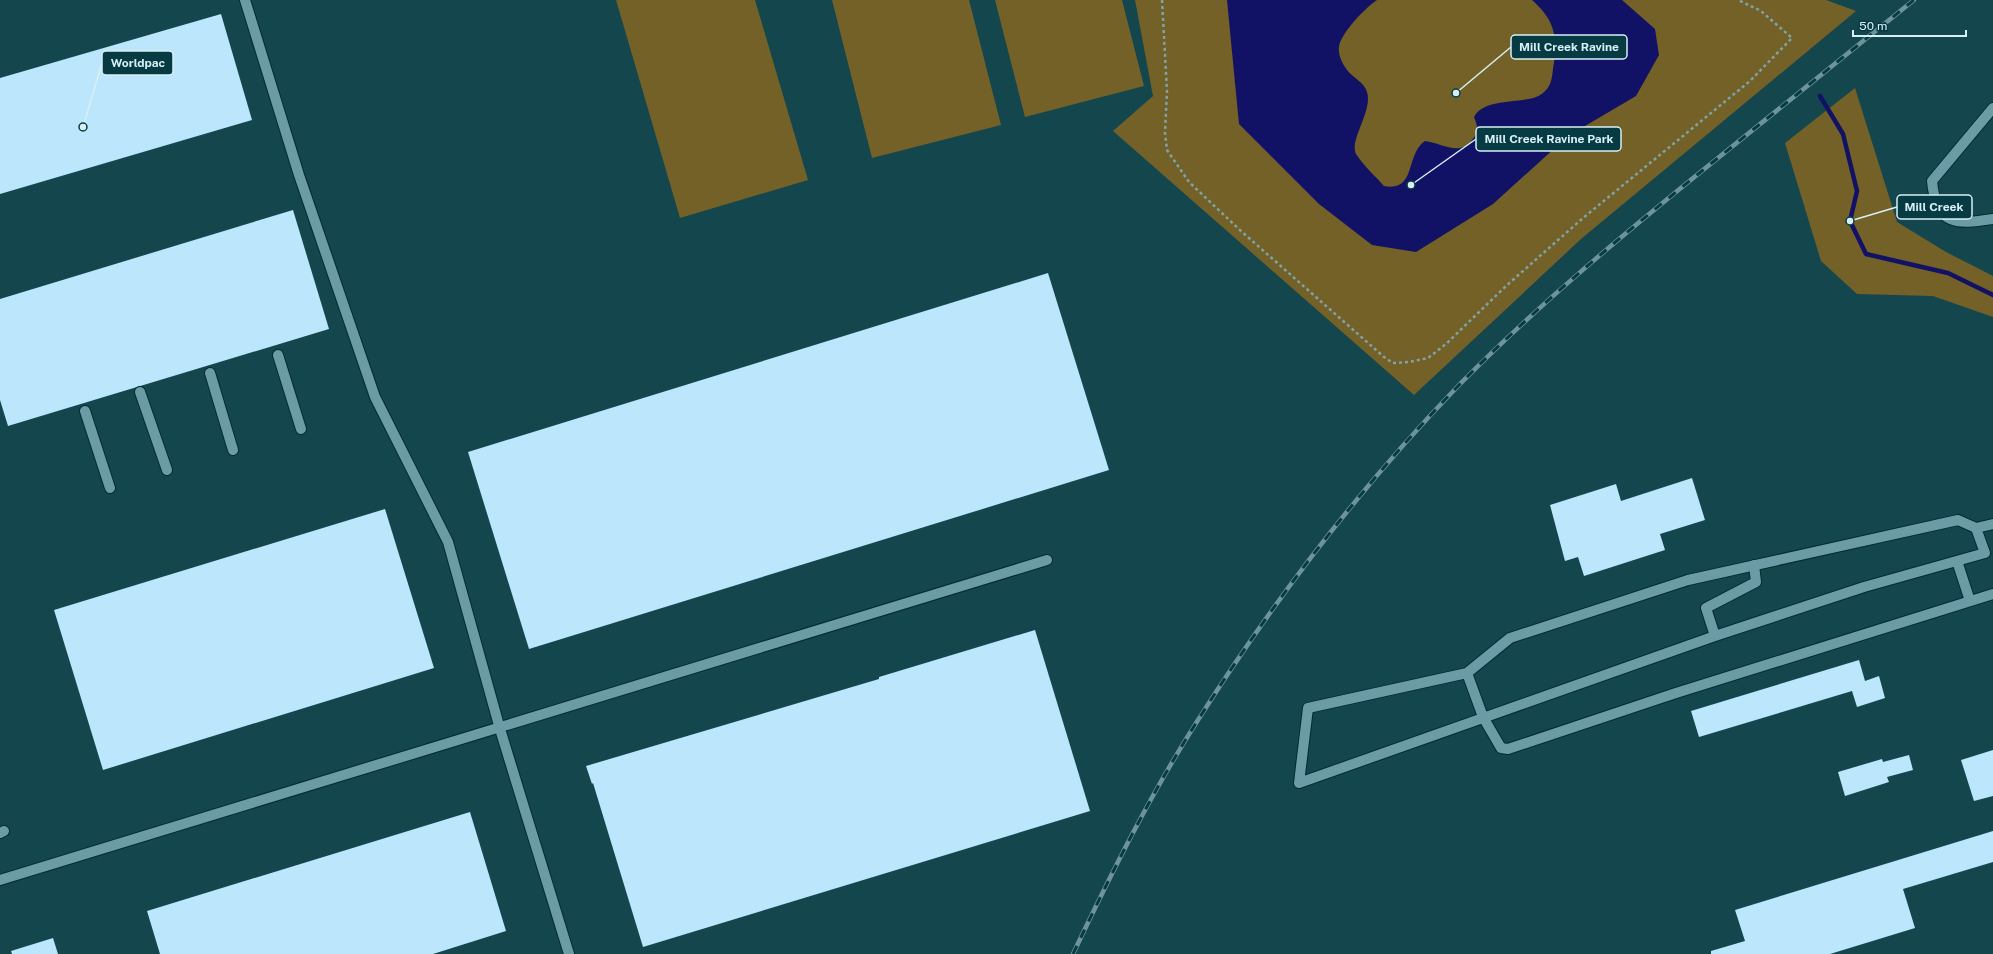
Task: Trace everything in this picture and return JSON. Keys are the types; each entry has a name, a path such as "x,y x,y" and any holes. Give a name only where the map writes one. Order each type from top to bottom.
{"street":[{"path":"245,0 299,175 375,397 448,542 500,729 568,954"},
{"path":"1993,108 1932,181 1934,198 1940,213 1954,221 1993,219"},
{"path":"278,355 301,429"},
{"path":"210,372 233,450"},
{"path":"140,392 167,470"},
{"path":"85,411 110,488"},
{"path":"1976,528 1986,553 1864,587 1715,636 1299,783 1308,708 1467,673 1510,638 1688,580 1958,520 1976,528 1993,524"},
{"path":"0,880 500,729 1047,560"},
{"path":"1957,561 1970,601"},
{"path":"1715,636 1706,608 1756,582 1754,565"},
{"path":"1467,673 1484,717 1501,748 1508,749 1676,693 1993,594"}],"path":[{"path":"1162,0 1167,91 1165,133 1167,150 1189,182 1241,231 1384,357 1393,363 1409,362 1428,358 1446,344 1506,286 1583,218 1770,62 1792,38 1761,11 1738,0"}],"shaded area":[{"path":"616,0 755,0 808,180 680,218"},
{"path":"832,0 969,0 1001,125 872,158"},
{"path":"995,0 1122,0 1144,86 1025,117"},
{"path":"1135,0 1826,0 1856,11 1581,239 1414,395 1113,131 1153,96"},
{"path":"1227,0 1377,0 1360,15 1349,28 1340,42 1339,53 1349,73 1361,82 1367,92 1367,108 1356,141 1356,154 1384,186 1394,186 1402,183 1406,178 1415,154 1425,141 1450,148 1462,148 1472,140 1477,132 1474,117 1480,110 1497,103 1537,97 1548,88 1552,79 1555,58 1555,40 1551,23 1546,15 1532,0 1622,0 1655,29 1659,55 1636,96 1568,136 1493,204 1416,252 1372,245 1319,204 1239,124"},
{"path":"1855,88 1897,222 1946,252 1993,276 1993,317 1933,296 1857,294 1821,261 1785,143"}],"building":[{"path":"221,14 252,120 0,194 0,78"},
{"path":"293,210 329,329 8,426 0,400 0,299"},
{"path":"1048,273 1109,470 529,649 468,452"},
{"path":"1692,478 1705,520 1660,534 1665,550 1584,576 1578,557 1565,561 1550,505 1616,484 1621,501"},
{"path":"385,509 434,668 103,770 54,610"},
{"path":"1035,630 1090,811 643,947 593,783 592,784 586,766 879,679 879,677"},
{"path":"1859,660 1865,681 1879,676 1885,698 1857,707 1852,691 1699,737 1691,711"},
{"path":"1993,750 1993,796 1974,801 1961,760"},
{"path":"1909,755 1913,770 1887,777 1889,782 1845,796 1838,772 1882,759 1883,762"},
{"path":"470,812 506,931 433,954 160,954 147,911"},
{"path":"1993,831 1993,862 1903,889 1915,928 1830,954 1711,954 1711,951 1745,941 1735,910"},
{"path":"53,938 58,954 12,954 11,951"}],"waterway":[{"path":"1820,96 1843,134 1857,191 1850,221 1866,254 1948,273 1993,295"}],"railway":[{"path":"1073,954 1147,806 1180,748 1227,675 1257,631 1320,545 1423,423 1490,354 1583,270 1647,215 1914,0"}],"place":[{"name":"Mill Creek Ravine","path":"1456,93"},
{"name":"Worldpac","path":"83,127"},
{"name":"Mill Creek Ravine Park","path":"1411,185"},
{"name":"Mill Creek","path":"1850,221"}]}
